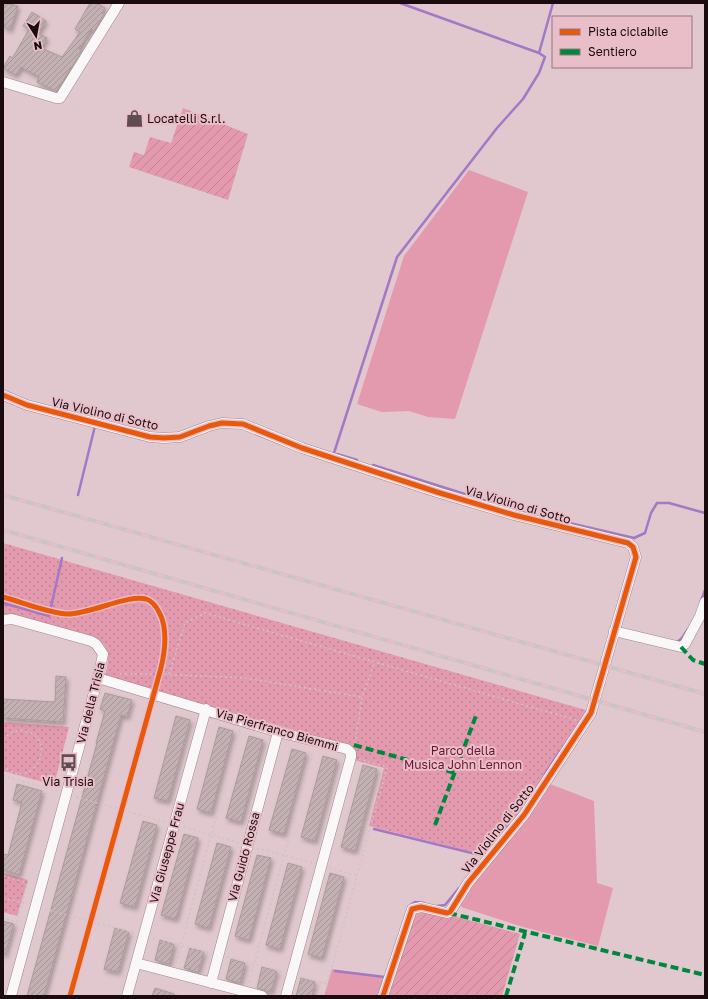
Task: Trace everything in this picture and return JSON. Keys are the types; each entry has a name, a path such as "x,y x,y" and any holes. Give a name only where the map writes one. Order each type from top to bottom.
{"street":[{"path":"3,82 60,98 119,3"},
{"name":"Via Violino di Sotto","path":"3,395 34,407 150,437 180,436 222,423 243,424 302,448 440,493 514,515 628,543 633,547 636,557 591,713 524,815 468,883 452,910 447,913 421,906 412,909 383,996"},
{"path":"614,631 681,647 685,644 700,616 705,602"},
{"name":"Via della Trisia","path":"3,620 12,619 96,644 103,654 98,678 11,996"},
{"name":"Via Pierfranco Biemmi","path":"98,678 206,709 278,732 316,740 349,753 286,996"},
{"name":"Via Giuseppe Frau","path":"127,996 206,709"},
{"name":"Via Guido Rossa","path":"211,983 278,732"},
{"path":"136,963 262,996"}],"path":[{"path":"169,674 185,623 205,613 574,720"},
{"path":"324,996 387,767 349,753 354,745 362,698 375,662"},
{"path":"154,694 160,671"},
{"path":"116,674 160,671 169,674 245,678 362,698"},
{"path":"174,973 242,720"},
{"path":"3,739 11,732 25,731 35,736 41,746 41,757 36,767 26,773 14,773 3,765"},
{"path":"247,992 316,740"},
{"path":"13,779 14,773"},
{"path":"120,817 124,802"},
{"path":"3,876 28,883 17,922 3,918"},
{"path":"3,898 327,984"},
{"path":"89,929 93,914"}],"green space":[{"path":"183,108 248,134 228,200 129,167 134,152 144,155 150,137 171,143"},
{"path":"469,170 528,192 455,419 428,417 409,411 382,412 357,404 404,256"},
{"name":"Parco della Musica John Lennon","path":"3,543 589,711 523,811 486,855 369,826 384,768 354,760 347,745 105,677 108,663 107,652 105,647 96,638 10,614 3,615"},
{"path":"3,722 69,727 54,785 3,771"},
{"path":"550,784 594,801 597,883 613,888 598,946 523,927 461,907 460,903 479,875 520,828"},
{"path":"3,873 28,880 17,916 3,912"},
{"path":"417,909 449,915 520,934 502,996 387,996 414,914"},
{"path":"332,969 387,977 381,996 324,996"}],"building":[{"path":"5,3 18,6 10,30 3,26 3,9"},
{"path":"90,3 97,3 105,8 102,13 104,14 94,31 91,29 79,49 82,51 56,91 37,82 39,77 21,67 16,75 3,68 10,56 12,58 16,52 29,29 23,26 32,12 46,21 38,33 47,38 41,48 62,57 80,32 75,29"},
{"path":"56,676 66,677 63,722 3,718 3,699 55,702"},
{"path":"105,693 132,700 127,717 121,715 44,996 27,996 97,743 105,711 100,709"},
{"path":"176,716 190,720 168,801 154,798"},
{"path":"219,727 233,731 211,813 197,809"},
{"path":"249,736 263,740 241,822 226,818"},
{"path":"292,749 306,753 284,834 269,830"},
{"path":"323,756 337,760 315,841 301,837"},
{"path":"363,765 377,769 355,851 341,847"},
{"path":"17,784 42,791 19,875 3,870 3,854 8,855 22,802 13,800"},
{"path":"143,821 157,825 135,907 120,903"},
{"path":"184,834 198,838 176,919 161,915"},
{"path":"217,843 231,847 209,928 195,924"},
{"path":"257,855 271,858 249,940 235,936"},
{"path":"288,863 302,867 280,949 266,945"},
{"path":"330,873 344,877 322,958 308,954"},
{"path":"3,921 14,924 5,955 3,955"},
{"path":"115,928 129,932 118,972 104,969"},
{"path":"160,940 174,944 169,964 155,960"},
{"path":"190,948 204,952 198,972 184,968"},
{"path":"231,959 245,963 240,983 226,979"},
{"path":"262,967 277,971 271,992 257,988"},
{"path":"301,978 315,982 312,996 296,996"},
{"path":"155,988 174,994 174,996 152,996"}],"waterway":[{"path":"400,3 539,53 553,3"},
{"path":"334,453 397,257 497,128 523,99 539,73 545,57 539,53"},
{"path":"78,495 95,426"},
{"path":"337,454 357,460"},
{"path":"373,465 525,513"},
{"path":"548,518 634,538 645,533 651,513 657,503 669,503 705,513"},
{"path":"3,603 49,616 62,558"},
{"path":"701,601 705,590"},
{"path":"676,643 682,638 688,629"},
{"path":"545,774 560,751"},
{"path":"374,829 484,856"},
{"path":"437,906 445,905 459,888"},
{"path":"409,906 415,902 424,903"},
{"path":"335,971 385,977"}],"railway":[{"path":"3,495 705,694"},
{"path":"3,530 705,732"}],"marked path":[{"path":"681,647 693,660 705,664"},
{"path":"435,825 477,713"},
{"path":"354,745 455,773"},
{"path":"449,913 705,975"},
{"path":"506,996 525,933"}],"cycle path":[{"path":"3,395 27,405 150,437 180,437 209,426 222,423 243,424 302,448 440,493 514,515 628,543 633,547 636,557 591,713 524,815 468,883 450,912 447,913 421,907 412,909 383,996"},
{"path":"3,597 44,610 68,614 87,611 130,599 146,599 152,602 157,608 164,625 165,640 161,668 70,996"}],"place":[{"name":"Locatelli S.r.l.","path":"134,119"},
{"name":"Via Trisia","path":"68,763"}]}
